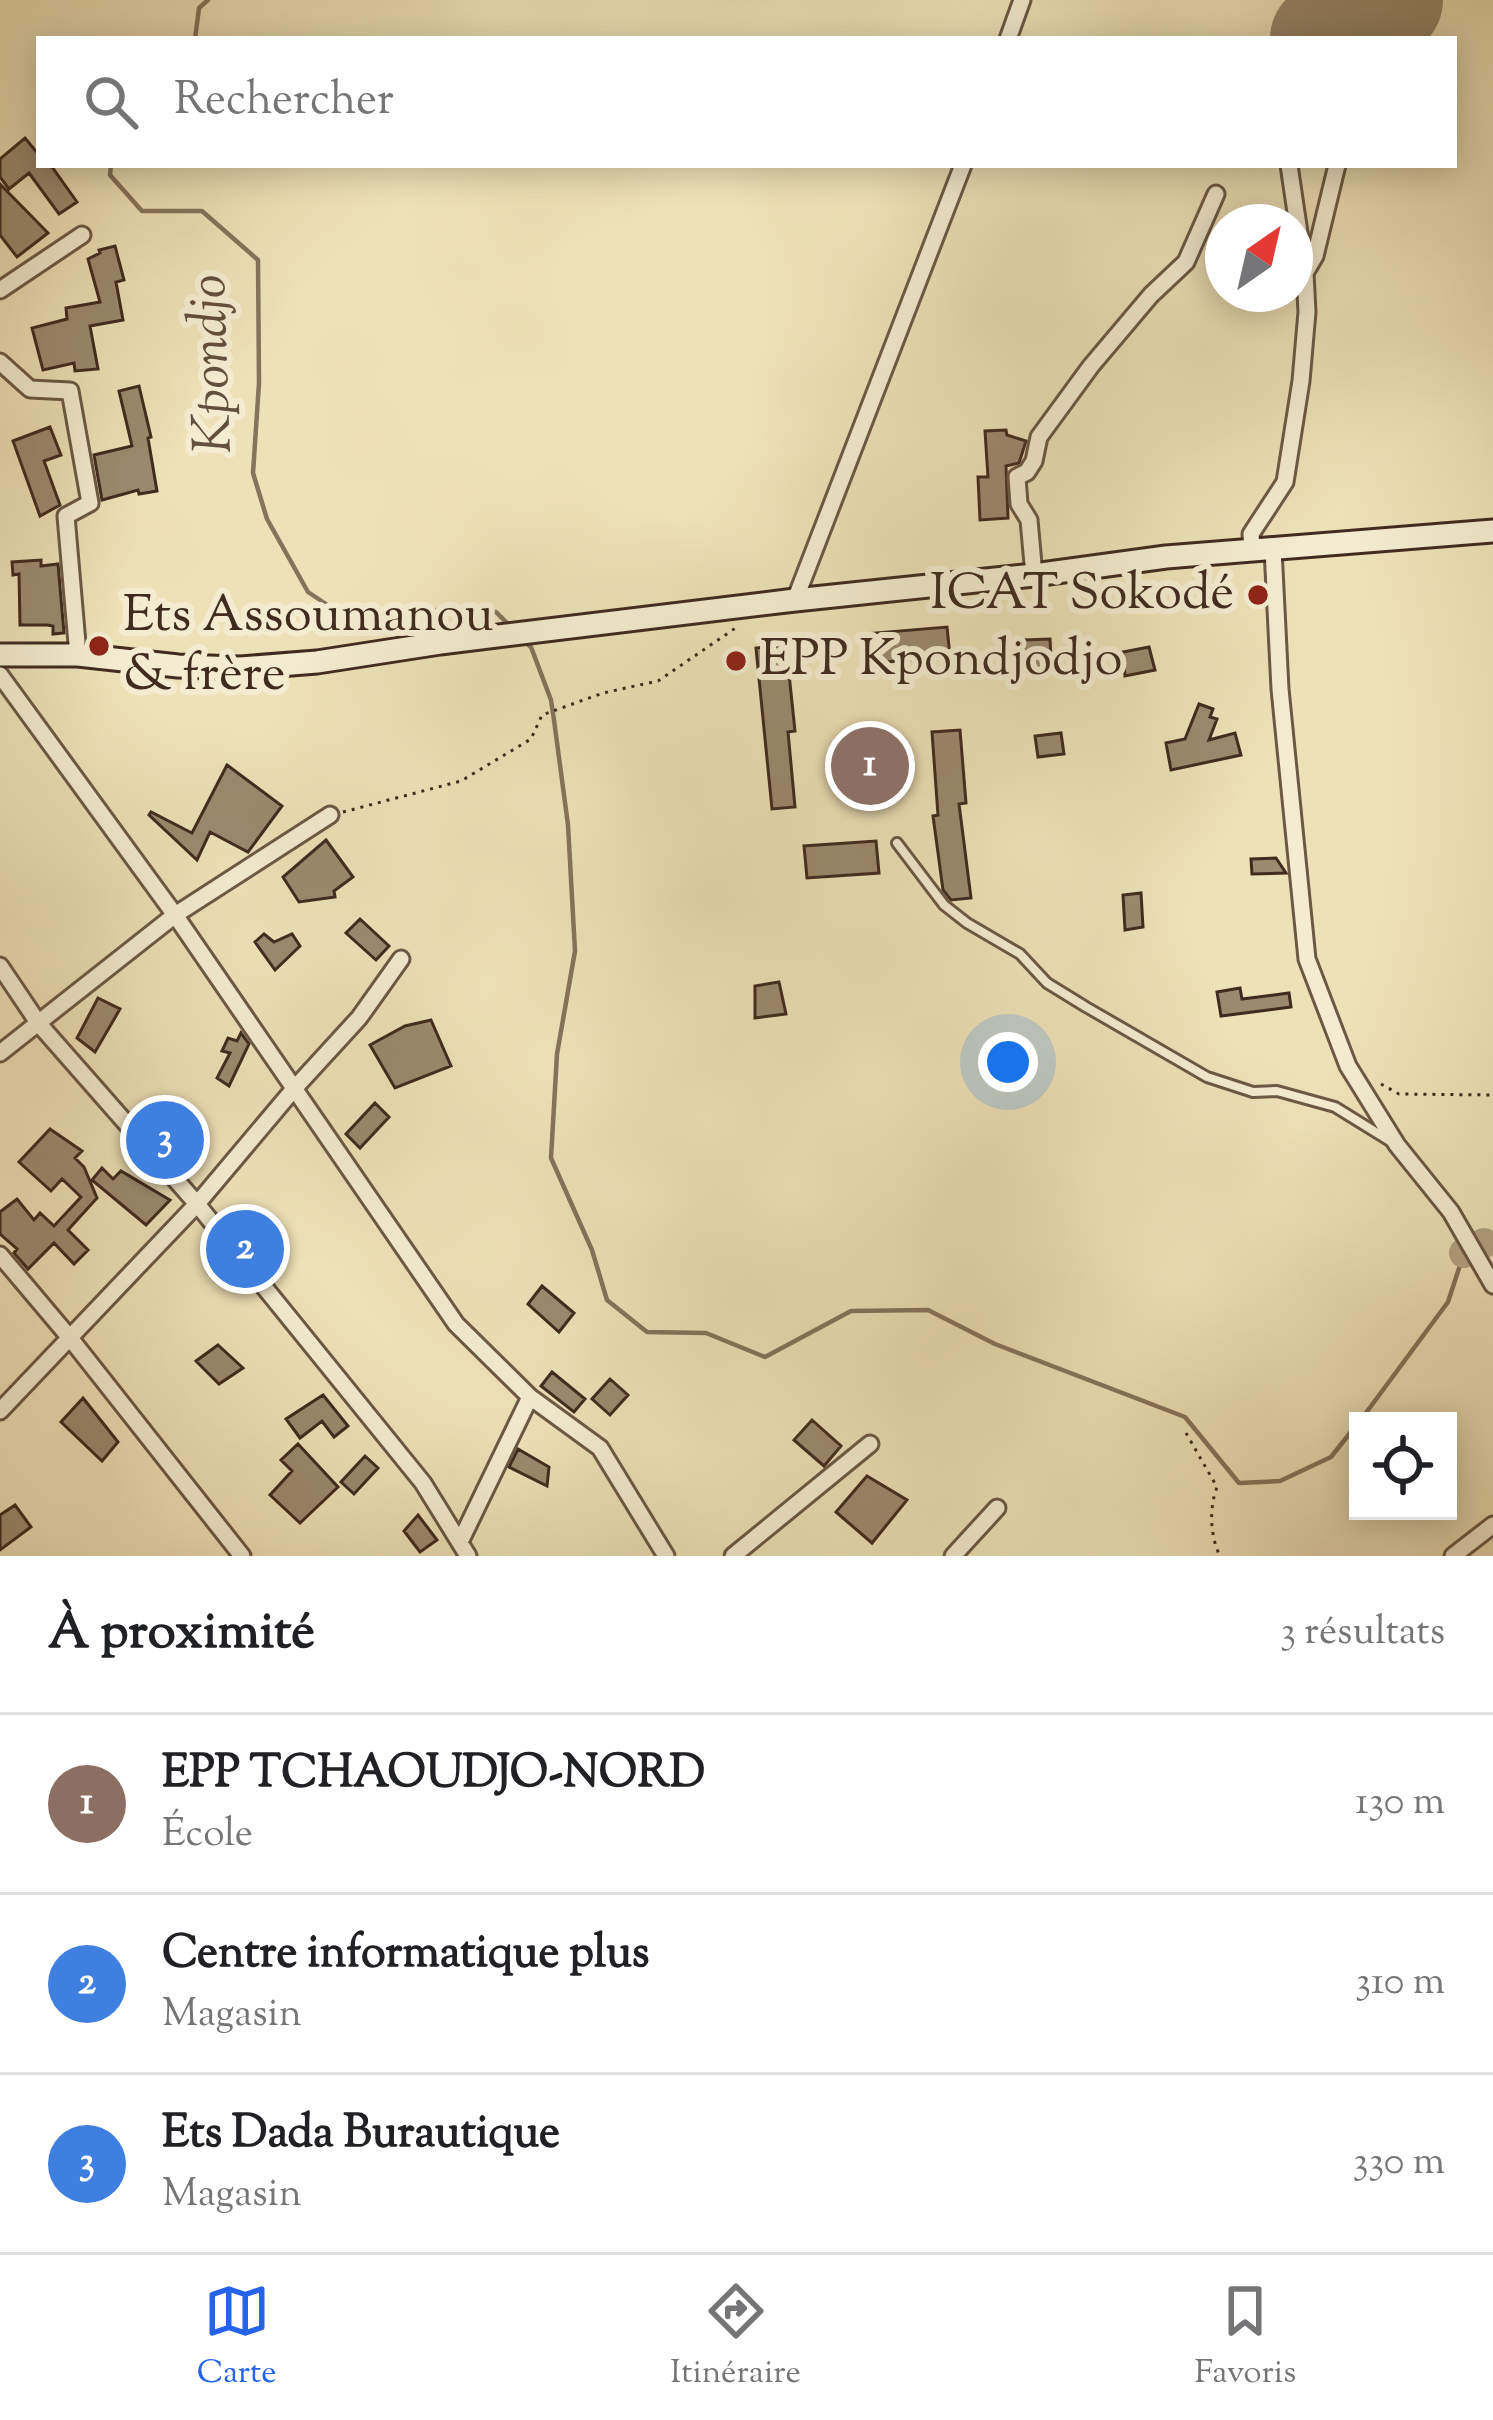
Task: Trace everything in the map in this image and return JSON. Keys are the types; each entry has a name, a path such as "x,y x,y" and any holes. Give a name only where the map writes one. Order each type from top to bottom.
{"main road":[{"path":"0,655 78,655 240,668 317,662 440,643 1166,557 1493,531"}],"street":[{"path":"1009,36 1022,0"},
{"path":"1289,168 1295,204"},
{"path":"1313,259 1336,168"},
{"path":"795,600 962,169"},
{"path":"1034,575 1029,520 1019,504 1017,477 1027,472 1039,437 1091,366 1186,262 1216,194"},
{"path":"0,290 82,235"},
{"path":"1307,312 1285,482 1251,534 1263,549 1307,959 1348,1066 1397,1145 1451,1212 1493,1285"},
{"path":"0,362 30,389 70,391 90,503 66,516 78,655"},
{"path":"0,675 175,915 456,1324 530,1397 600,1448 666,1556"},
{"path":"0,1053 175,915 330,815"},
{"path":"0,1411 197,1204 359,1018 401,959"},
{"path":"0,966 39,1024 197,1204 423,1484 464,1549"},
{"path":"0,1255 242,1556"},
{"path":"464,1549 530,1397"},
{"path":"733,1556 870,1444"},
{"path":"953,1556 997,1508"},
{"path":"1453,1556 1493,1525"}],"lane":[{"path":"897,843 944,905 1020,954 1047,983 1086,1007 1208,1077 1253,1093 1276,1091 1335,1107 1397,1145"}],"path":[{"path":"330,815 461,781 531,739 542,715 603,693 658,681 766,604"},
{"path":"1382,1085 1399,1094 1493,1094"},
{"path":"1186,1433 1217,1487 1211,1502 1214,1544 1220,1556"}],"building":[{"path":"25,138 36,151 36,168 53,168 77,202 59,214 29,173 9,189 0,177 0,159"},
{"path":"0,184 48,233 17,257 0,235"},
{"path":"115,246 124,280 116,282 123,320 90,326 98,369 75,371 74,363 43,370 32,328 67,319 66,308 100,302 88,259"},
{"path":"139,386 157,491 139,494 138,490 102,500 94,455 132,446 119,391"},
{"path":"50,427 61,455 44,461 60,505 40,516 13,441"},
{"path":"1006,430 1007,435 1026,441 1019,463 1006,466 1008,518 980,520 978,477 988,477 985,431"},
{"path":"41,560 41,566 58,564 64,633 53,634 53,626 20,625 19,574 13,575 12,562"},
{"path":"947,627 950,656 866,664 863,634"},
{"path":"1050,639 1049,669 1024,670 1023,640"},
{"path":"786,645 795,731 788,732 795,807 772,809 756,648"},
{"path":"1149,647 1155,670 1125,676 1123,652"},
{"path":"1199,704 1213,709 1210,717 1217,719 1209,740 1235,733 1241,755 1171,770 1166,743 1185,739"},
{"path":"960,730 966,803 959,804 971,898 951,900 943,890 933,816 938,815 932,732"},
{"path":"1061,733 1064,754 1038,757 1035,736"},
{"path":"227,765 282,806 248,852 210,832 197,860 149,815 192,833"},
{"path":"326,840 353,877 334,891 335,897 299,902 283,877"},
{"path":"876,841 879,873 807,878 804,846"},
{"path":"1276,858 1286,873 1252,874 1251,859"},
{"path":"1141,893 1143,927 1125,930 1123,895"},
{"path":"360,919 389,946 376,960 346,933"},
{"path":"264,934 274,942 292,934 300,946 275,970 255,942"},
{"path":"779,982 786,1014 755,1018 755,986"},
{"path":"1240,988 1242,999 1289,993 1291,1007 1221,1016 1217,992"},
{"path":"98,998 120,1009 95,1052 77,1038"},
{"path":"431,1020 451,1066 395,1088 370,1045 405,1026"},
{"path":"241,1033 249,1044 229,1086 217,1078 230,1053 222,1051 228,1038 237,1041"},
{"path":"375,1103 389,1117 360,1148 346,1134"},
{"path":"50,1129 82,1151 75,1158 97,1198 68,1230 88,1250 74,1264 54,1243 28,1269 14,1253 17,1249 0,1234 0,1212 17,1199 34,1220 40,1213 54,1226 81,1197 62,1179 51,1191 19,1162"},
{"path":"102,1168 113,1179 121,1171 170,1200 146,1225 92,1180"},
{"path":"542,1286 574,1313 559,1332 528,1304"},
{"path":"218,1345 243,1368 219,1384 196,1361"},
{"path":"552,1372 585,1399 574,1412 541,1386"},
{"path":"610,1379 628,1395 610,1415 592,1399"},
{"path":"323,1395 348,1426 334,1437 322,1421 300,1438 286,1419"},
{"path":"83,1398 118,1442 102,1461 61,1422"},
{"path":"812,1420 841,1446 824,1466 794,1440"},
{"path":"298,1444 338,1487 300,1523 270,1495 292,1471 281,1460"},
{"path":"518,1449 549,1467 547,1486 509,1467"},
{"path":"365,1456 378,1468 354,1494 341,1482"},
{"path":"867,1476 907,1500 872,1543 836,1512"},
{"path":"15,1505 31,1527 0,1550 0,1515"},
{"path":"418,1515 437,1540 420,1552 404,1531"}],"waterway":[{"name":"Kpondjo","path":"195,36 199,8 208,0"},
{"name":"Kpondjo","path":"111,168 110,175 142,211 202,211 258,260 259,383 253,473 267,519 308,592 329,606 373,617 436,610 496,612 510,626"},
{"path":"526,643 551,700 568,825 575,951 557,1054 551,1158 592,1250 607,1300 647,1332 706,1333 765,1357 851,1311 928,1310 995,1344 1185,1417 1239,1483 1280,1481 1331,1457 1349,1434"},
{"path":"1484,1243 1493,1246"},
{"path":"1464,1253 1484,1243"},
{"path":"1367,1412 1448,1302 1464,1253"}],"runway":[{"path":"1332,36 1386,0"}],"place":[{"name":"ICAT Sokodé","path":"1258,595"},
{"name":"Ets Assoumanou & frère","path":"99,646"},
{"name":"EPP Kpondjodjo","path":"736,661"},
{"name":"EPP TCHAOUDJO-NORD","path":"870,766"},
{"name":"Ets Dada Burautique","path":"165,1140"},
{"name":"Centre informatique plus","path":"245,1249"}]}
